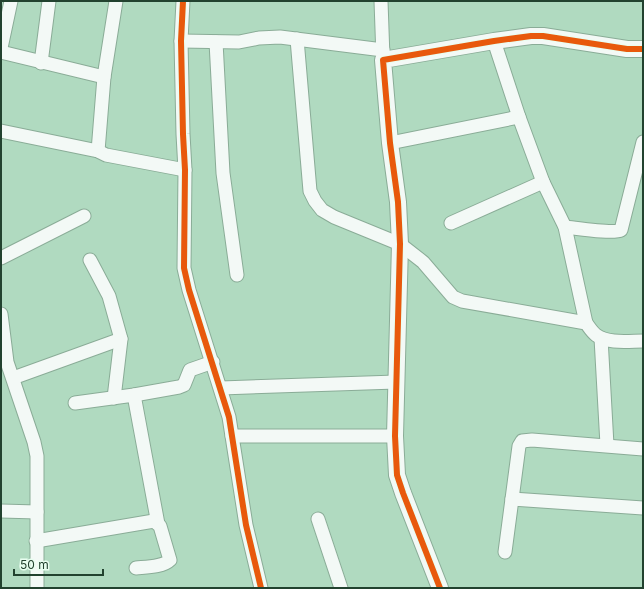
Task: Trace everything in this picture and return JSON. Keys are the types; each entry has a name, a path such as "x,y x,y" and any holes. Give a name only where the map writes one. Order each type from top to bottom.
{"street":[{"path":"1,48 11,1"},
{"path":"41,63 49,1"},
{"path":"98,151 104,77 116,1"},
{"path":"183,1 181,41 185,170 184,268 189,290 213,362 229,417 246,525 261,588"},
{"path":"381,1 383,55 390,143 398,202 400,244 396,382 396,457 399,481 440,588"},
{"path":"181,41 239,42 270,36 297,39 383,55 531,36 543,36 627,49 643,50"},
{"path":"297,39 310,191 322,210 334,217 400,244 423,262 453,297 462,301 586,323"},
{"path":"494,41 519,118 543,182 565,227 586,323 595,334 601,338 643,341"},
{"path":"216,42 223,172 236,275"},
{"path":"1,52 41,63 104,77"},
{"path":"390,143 519,118"},
{"path":"1,131 98,151 106,155 185,170"},
{"path":"565,227 618,232 621,230 643,142"},
{"path":"451,223 543,182"},
{"path":"1,258 84,216"},
{"path":"90,260 109,296 121,339 114,398"},
{"path":"1,314 4,362 13,378 34,442 37,456 37,588"},
{"path":"601,338 607,445"},
{"path":"13,378 121,339"},
{"path":"75,403 134,395 184,385 190,370 213,362"},
{"path":"221,388 396,382"},
{"path":"134,395 158,524 160,526 170,560 167,563 136,568"},
{"path":"232,436 395,436"},
{"path":"505,552 519,446 522,441 532,440 643,448"},
{"path":"512,499 643,508"},
{"path":"1,511 37,512"},
{"path":"318,520 341,588"},
{"path":"36,541 150,521 154,521 158,524"}],"cycle path":[{"path":"183,1 181,41 185,170 184,268 189,290 229,417 246,525 261,588"},
{"path":"440,588 397,475 395,436 400,244 398,202 390,143 383,60 531,36 543,36 627,49 643,49"}]}
